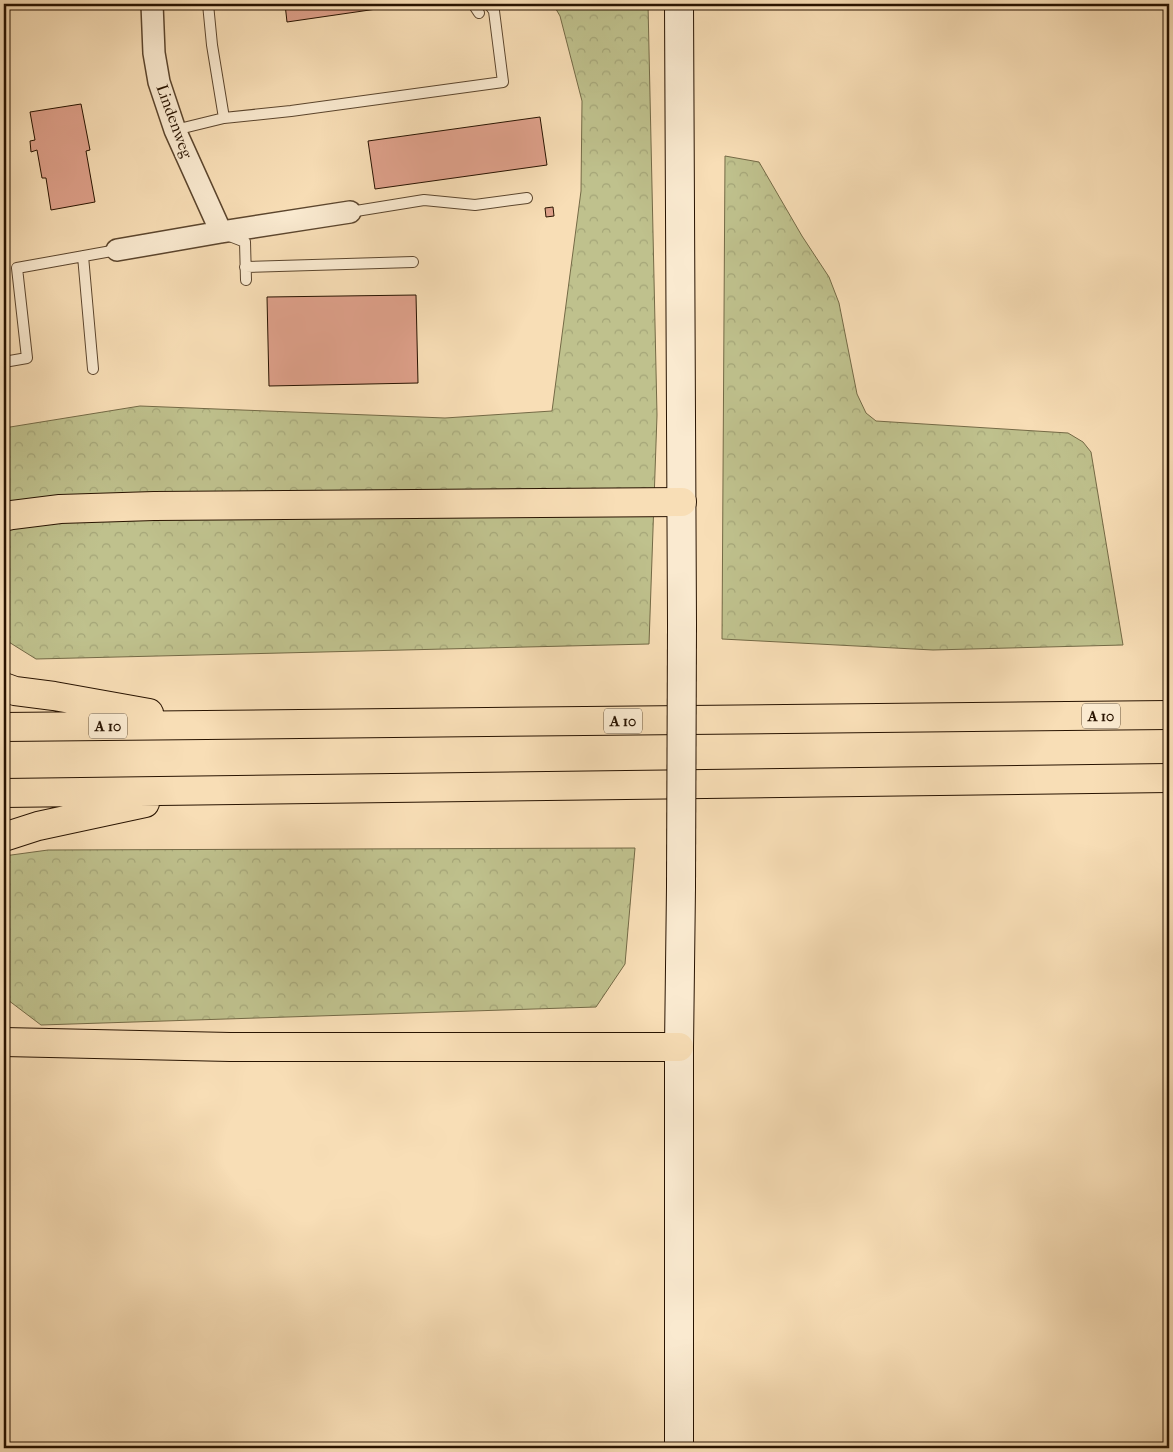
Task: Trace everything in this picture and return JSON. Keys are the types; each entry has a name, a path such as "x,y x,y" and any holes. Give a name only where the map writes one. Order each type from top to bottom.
{"highway":[{"path":"4,517 60,509 154,506 682,502"},
{"path":"4,687 15,691 54,696 212,725"},
{"name":"A 10","path":"4,727 1169,715"},
{"path":"4,793 1169,778"},
{"path":"4,838 38,826 204,791"},
{"path":"6,1041 230,1047 679,1047"}],"street":[{"name":"Lindenweg","path":"152,4 154,53 159,82 176,130 221,232"},
{"path":"679,4 682,502 679,1448"},
{"path":"117,250 350,212"}],"lane":[{"path":"208,4 212,45 224,118"},
{"path":"473,4 479,13"},
{"path":"176,130 224,118 291,111 503,82 494,11 489,4"},
{"path":"350,212 424,200 476,205 528,198"},
{"path":"221,232 244,242 246,280"},
{"path":"4,362 26,358 16,268 117,250"},
{"path":"83,256 93,369"},
{"path":"245,267 413,262"}],"green space":[{"path":"553,4 648,4 657,415 649,644 36,659 4,639 4,428 140,406 445,418 552,411 581,191 582,101 560,16"},
{"path":"725,156 759,162 802,236 829,277 839,303 857,394 866,413 876,421 1068,433 1083,442 1091,452 1123,645 933,650 722,639"},
{"path":"635,848 625,964 596,1007 41,1025 4,997 4,856 48,850"}],"building":[{"path":"285,4 411,4 287,22"},
{"path":"81,104 90,150 86,151 95,202 51,210 46,178 42,178 37,150 31,152 30,141 35,140 30,112"},
{"path":"540,117 547,165 375,189 368,141"},
{"path":"553,207 554,216 546,217 545,208"},
{"path":"416,295 418,383 269,386 267,297"}]}
